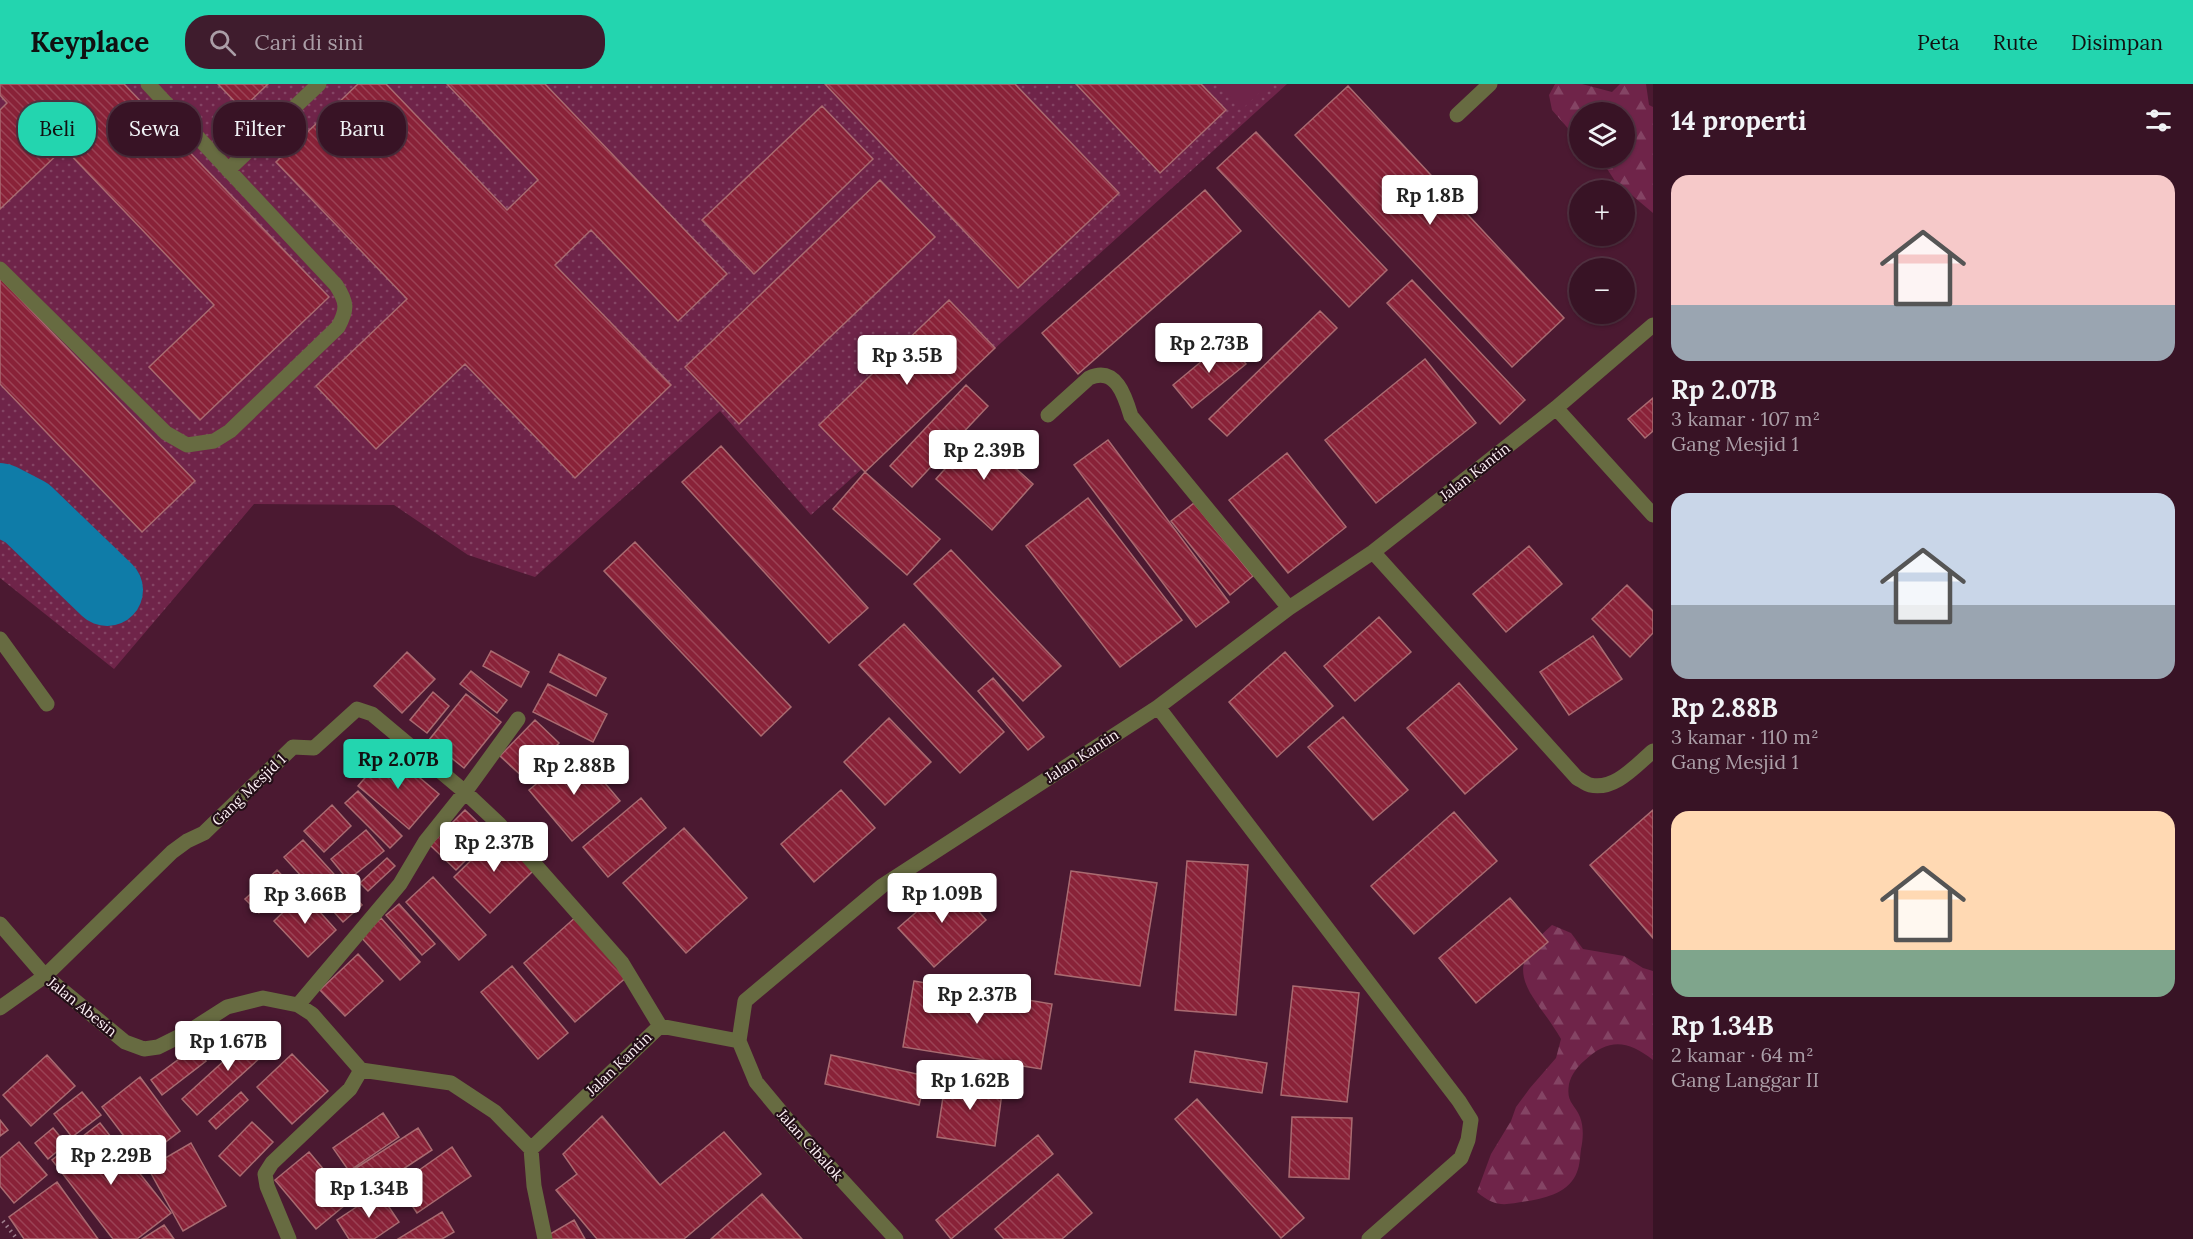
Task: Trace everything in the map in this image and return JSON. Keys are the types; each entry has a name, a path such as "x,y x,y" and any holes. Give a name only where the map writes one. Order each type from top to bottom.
{"street":[{"path":"0,269 166,433 187,445 214,441 230,431 338,327 344,316 346,300 336,285 148,84"},
{"path":"228,170 319,84"},
{"path":"1457,115 1490,84"},
{"name":"Jalan Kantin","path":"531,1149 660,1026 740,1041 745,1001 882,886 1158,707 1289,608 1373,552 1556,408 1653,325"},
{"path":"1048,415 1089,378 1097,374 1112,379 1120,388 1131,416 1289,608"},
{"path":"1556,408 1653,515"},
{"path":"1373,552 1577,778 1590,785 1606,785 1620,778 1653,751"},
{"path":"0,639 47,704"},
{"path":"1158,707 1459,1101 1471,1120 1468,1140 1461,1158 1369,1239"},
{"name":"Gang Mesjid 1","path":"45,976 172,852 187,841 204,833 293,747 314,748 357,709 372,714 465,792"},
{"path":"298,1005 400,884 425,842 518,719"},
{"path":"465,792 499,824 622,963 660,1026"},
{"name":"Jalan Abesin","path":"0,924 45,976 124,1042 144,1049 158,1047 188,1032 227,1007 263,998 298,1005 312,1014 361,1070"},
{"path":"0,1008 45,976"},
{"name":"Jalan Cibalok","path":"740,1041 756,1082 796,1130 896,1239"},
{"path":"289,1239 267,1186 265,1174 272,1163 350,1089 361,1070 451,1083 495,1112 531,1149 534,1186 545,1239"}],"path":[{"path":"3,1221 17,1239"}],"green space":[{"path":"0,84 1287,84 811,515 720,411 535,577 468,555 394,505 254,504 114,669 0,578"},
{"path":"1219,84 1269,84 1242,109"},
{"path":"1555,84 1582,84 1612,92 1620,84 1646,84 1649,105 1653,107 1653,213 1635,198 1635,180 1614,180 1607,168 1635,168 1635,102 1569,102 1569,130 1552,110 1549,95"},
{"path":"1552,925 1571,933 1583,949 1624,956 1643,968 1653,971 1653,1060 1635,1048 1618,1044 1602,1048 1582,1063 1571,1077 1568,1090 1583,1129 1579,1163 1574,1179 1569,1185 1550,1196 1506,1204 1495,1203 1477,1192 1491,1154 1511,1121 1516,1107 1556,1058 1561,1039 1532,995 1525,982 1523,970 1526,956 1535,942"}],"building":[{"path":"0,84 124,84 141,102 108,102 108,156 193,156 329,297 200,420 149,367 214,305 72,156 96,156 96,102 18,102 18,156 56,156 0,209 0,110 7,103 0,95"},
{"path":"218,84 268,84 249,102 235,102"},
{"path":"358,84 386,84 403,102 339,102"},
{"path":"447,84 545,84 727,274 678,321 591,230 555,265 671,385 575,478 465,364 376,449 316,386 407,299 276,162 282,156 306,156 306,133 318,122 318,156 406,156 406,105 507,210 538,180"},
{"path":"825,84 1015,84 1119,193 1018,288"},
{"path":"1076,84 1201,84 1226,110 1160,173"},
{"path":"1348,86 1564,318 1512,367 1295,135"},
{"path":"822,106 873,159 754,274 702,220"},
{"path":"1256,132 1387,270 1349,307 1217,168"},
{"path":"880,180 935,237 739,424 685,367"},
{"path":"1205,190 1241,231 1078,374 1042,333"},
{"path":"0,278 195,481 142,532 0,384"},
{"path":"1412,280 1525,400 1500,424 1387,303"},
{"path":"949,300 995,348 865,472 819,425"},
{"path":"1320,311 1337,328 1227,436 1209,419"},
{"path":"1226,341 1246,364 1192,408 1173,385"},
{"path":"1425,359 1476,423 1376,503 1325,440"},
{"path":"966,385 988,406 912,487 890,466"},
{"path":"1653,398 1653,431 1645,438 1628,419"},
{"path":"977,433 1033,484 992,530 936,479"},
{"path":"1108,440 1229,602 1196,627 1074,465"},
{"path":"721,446 868,608 829,643 682,482"},
{"path":"1287,453 1346,527 1288,573 1229,500"},
{"path":"865,472 940,539 907,575 833,509"},
{"path":"1088,498 1182,620 1120,667 1026,546"},
{"path":"1194,503 1253,576 1230,595 1171,521"},
{"path":"635,542 791,707 761,736 604,571"},
{"path":"1529,546 1562,584 1506,632 1473,594"},
{"path":"951,550 1061,666 1023,701 914,584"},
{"path":"1627,585 1653,611 1653,633 1630,657 1592,619"},
{"path":"1379,617 1411,652 1355,701 1324,666"},
{"path":"904,624 1004,732 960,773 859,665"},
{"path":"1593,636 1622,679 1569,715 1540,672"},
{"path":"491,651 529,672 521,687 483,666"},
{"path":"407,652 435,679 402,713 374,686"},
{"path":"1285,652 1333,706 1277,757 1229,702"},
{"path":"559,654 606,678 596,696 550,672"},
{"path":"471,671 507,700 497,713 460,684"},
{"path":"993,678 1044,737 1028,750 978,691"},
{"path":"1459,683 1517,749 1465,794 1407,728"},
{"path":"548,684 607,714 593,742 533,712"},
{"path":"433,692 449,706 427,733 410,720"},
{"path":"466,694 501,722 464,768 429,740"},
{"path":"1343,717 1408,790 1373,820 1308,747"},
{"path":"889,718 931,762 885,805 844,762"},
{"path":"535,720 559,743 525,779 500,756"},
{"path":"577,750 620,801 572,841 529,790"},
{"path":"388,751 439,794 409,829 358,786"},
{"path":"841,790 875,828 814,882 781,844"},
{"path":"358,791 402,836 390,848 345,803"},
{"path":"641,798 666,828 608,877 583,847"},
{"path":"332,805 351,826 324,852 304,831"},
{"path":"465,810 491,835 456,870 430,845"},
{"path":"1653,810 1653,938 1590,865"},
{"path":"1454,812 1497,861 1414,934 1371,886"},
{"path":"684,828 747,898 686,953 623,883"},
{"path":"366,830 384,851 348,880 331,859"},
{"path":"499,833 535,869 490,913 454,877"},
{"path":"303,840 362,905 343,922 284,857"},
{"path":"387,858 395,866 368,891 360,883"},
{"path":"1187,861 1248,865 1236,1015 1175,1010"},
{"path":"277,870 290,884 259,913 245,899"},
{"path":"1071,871 1157,883 1140,986 1055,974"},
{"path":"433,877 486,935 459,960 406,902"},
{"path":"952,881 986,920 934,967 898,928"},
{"path":"303,893 336,930 308,957 274,921"},
{"path":"1510,898 1548,942 1476,1003 1439,958"},
{"path":"399,904 435,944 422,955 386,915"},
{"path":"577,916 629,975 575,1022 524,963"},
{"path":"381,918 420,962 400,980 361,937"},
{"path":"358,954 383,981 345,1016 320,990"},
{"path":"512,966 568,1033 538,1059 481,992"},
{"path":"914,981 1052,1004 1041,1069 903,1047"},
{"path":"1293,986 1359,993 1347,1102 1281,1095"},
{"path":"258,1030 273,1046 197,1115 182,1099"},
{"path":"195,1047 206,1061 162,1095 151,1080"},
{"path":"1195,1051 1267,1063 1262,1093 1190,1082"},
{"path":"292,1054 328,1091 292,1124 257,1087"},
{"path":"47,1055 75,1086 31,1126 3,1095"},
{"path":"831,1055 926,1076 919,1105 825,1084"},
{"path":"140,1077 180,1131 142,1160 102,1107"},
{"path":"946,1077 1003,1085 995,1146 937,1137"},
{"path":"82,1092 101,1115 72,1137 54,1114"},
{"path":"241,1092 248,1100 216,1129 209,1121"},
{"path":"1197,1099 1304,1218 1281,1238 1175,1119"},
{"path":"383,1113 399,1137 349,1171 333,1148"},
{"path":"602,1116 660,1185 724,1132 761,1174 684,1239 597,1239 556,1190 577,1174 563,1154"},
{"path":"1292,1117 1352,1118 1349,1179 1289,1177"},
{"path":"0,1120 8,1130 0,1136"},
{"path":"252,1122 273,1142 240,1176 219,1156"},
{"path":"100,1123 171,1213 137,1239 113,1239 52,1160"},
{"path":"53,1128 66,1144 48,1159 35,1143"},
{"path":"418,1128 432,1150 367,1193 353,1170"},
{"path":"1038,1135 1053,1154 951,1239 936,1220"},
{"path":"19,1142 47,1175 14,1203 0,1186 0,1158"},
{"path":"191,1143 226,1206 183,1231 148,1168"},
{"path":"452,1147 471,1176 417,1213 398,1185"},
{"path":"309,1152 350,1201 316,1229 275,1180"},
{"path":"1058,1174 1092,1213 1062,1239 1004,1239 995,1229"},
{"path":"57,1182 98,1239 24,1239 9,1217"},
{"path":"379,1192 399,1222 374,1239 349,1239 337,1220"},
{"path":"762,1194 802,1239 711,1239"},
{"path":"442,1212 454,1232 442,1239 398,1239"},
{"path":"574,1220 585,1239 546,1239 545,1237"},
{"path":"164,1225 174,1239 142,1239"}],"waterway":[{"path":"0,499 27,513 107,590"}]}
